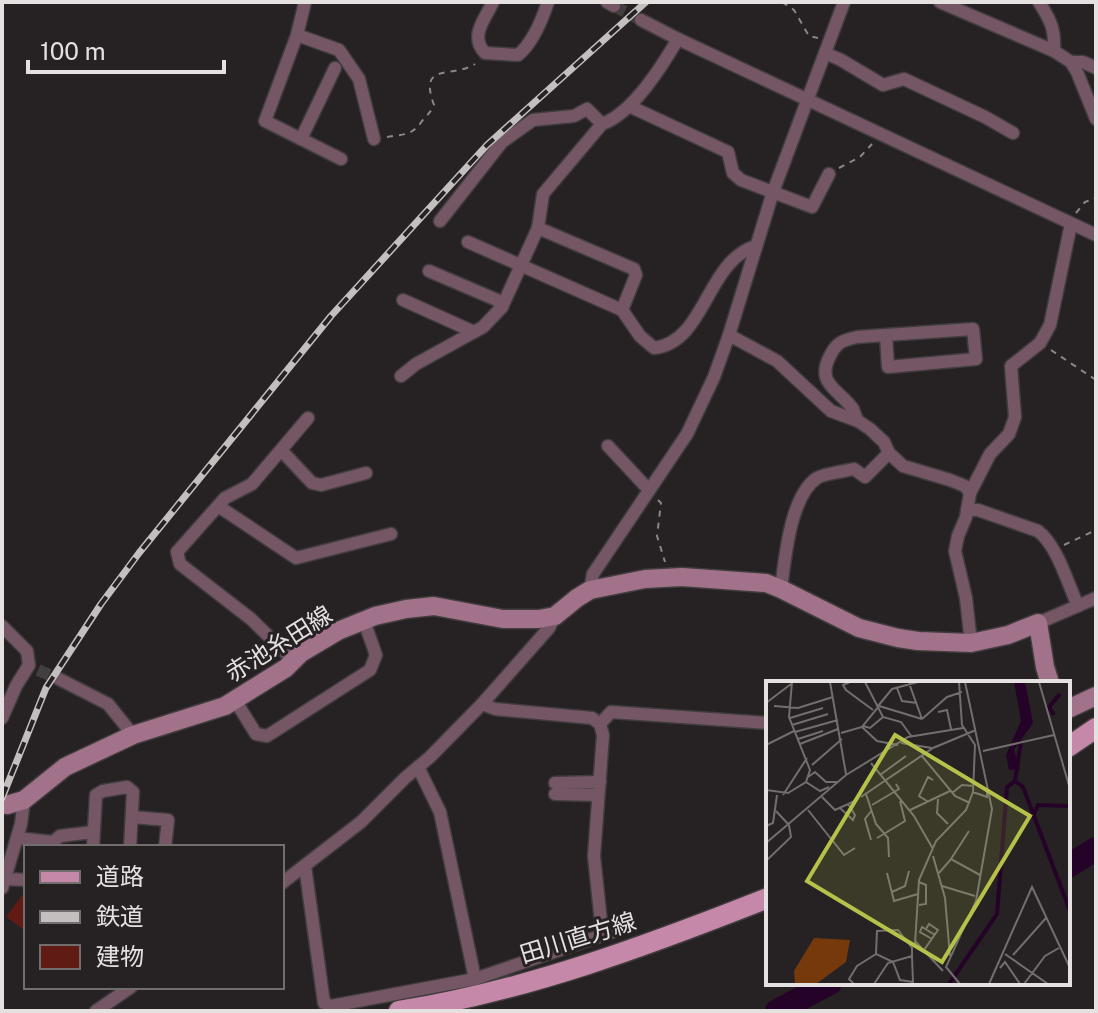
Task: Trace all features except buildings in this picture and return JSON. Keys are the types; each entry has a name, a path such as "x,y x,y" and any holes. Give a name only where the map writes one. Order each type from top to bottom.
{"main road":[{"path":"555,616 590,590 645,579 682,577 766,583 859,628 918,641 971,643 1008,635 1038,623 1049,681"},
{"name":"赤池糸田線","path":"16,802 65,767 133,735 225,706 286,668 301,653 338,631 364,621 406,609 434,606 503,619 555,616"},
{"path":"1070,708 1096,696"},
{"path":"1070,746 1096,728"},
{"name":"田川直方線","path":"399,1011 449,1003 609,958 766,899"}],"street":[{"path":"305,2 297,35 265,121 341,159"},
{"path":"493,2 478,30 478,42 485,53 518,55 525,50 548,2"},
{"path":"590,590 593,574 687,434 714,377 773,192 844,2"},
{"path":"940,2 1054,51 1071,62 1096,119"},
{"path":"1039,2 1051,21 1055,35 1054,51"},
{"path":"641,20 1096,235"},
{"path":"297,35 339,50 359,79 374,139"},
{"path":"401,376 416,364 483,327 502,307 538,228 543,194 602,124 614,120 629,106 665,61 678,39"},
{"path":"825,47 883,85 904,79 1013,133"},
{"path":"1071,62 1083,62 1096,68"},
{"path":"301,139 335,68"},
{"path":"629,106 728,152 733,173 741,180 812,207 829,174"},
{"path":"440,221 502,142 533,120 574,116 587,109 602,124"},
{"path":"971,643 966,598 955,551 958,536 970,493 990,454 1009,434 1015,417 1011,366 1040,343 1050,325 1071,224"},
{"path":"538,228 634,269 636,275 622,310"},
{"path":"468,242 622,310 640,336 654,348 681,338 719,278 739,254 756,246"},
{"path":"429,271 497,300 502,307"},
{"path":"403,300 474,332"},
{"path":"858,421 853,409 835,392 827,379 825,365 841,341 857,337 886,335 973,329 976,359 888,367 886,335"},
{"path":"729,335 777,361 831,411 858,421 884,442 889,453 903,466 965,486 970,493"},
{"path":"294,661 251,619 180,564 177,552 225,498 252,484 308,418"},
{"path":"608,446 649,490"},
{"path":"281,450 312,483 321,485 366,473"},
{"path":"781,589 791,523 806,491 818,477 854,469 865,477 889,453"},
{"path":"218,506 296,558 391,534"},
{"path":"967,510 978,510 1038,531 1044,536 1078,606"},
{"path":"1038,623 1096,598"},
{"path":"284,882 361,822 418,767 482,704 549,628 555,616"},
{"path":"235,700 256,734 267,736 370,670 376,655 364,621"},
{"path":"2,626 27,651 34,668 16,686 2,718"},
{"path":"59,679 108,704 133,735"},
{"path":"305,866 324,1003 331,1006 475,979 608,933 601,922 594,856 603,735 600,724 592,718 495,709 482,704"},
{"path":"600,724 611,712 766,723"},
{"path":"418,767 440,812 475,979"},
{"path":"93,845 96,795 127,787 133,792 130,845"},
{"path":"555,789 599,789"},
{"path":"16,802 17,838 3,883 24,880"},
{"path":"132,817 168,820 165,845"},
{"path":"17,838 54,844 60,836 93,832"},
{"path":"96,1011 122,990"}],"path":[{"path":"782,2 794,10 809,36 825,47"},
{"path":"374,139 410,134 419,128 434,105 429,90 437,72 474,66 484,51"},
{"path":"829,174 860,157 882,135"},
{"path":"1071,224 1085,202 1096,196"},
{"path":"1040,343 1096,380"},
{"path":"649,490 661,503 657,536 668,578"},
{"path":"1053,550 1096,530"}],"waterway":[{"path":"1070,865 1096,849"},
{"path":"777,1011 826,985"}],"tunnel":[{"path":"614,6 641,20"},
{"path":"38,670 59,679"}],"railway":[{"path":"2,798 46,688 139,553 331,316 487,145 646,2"}]}
